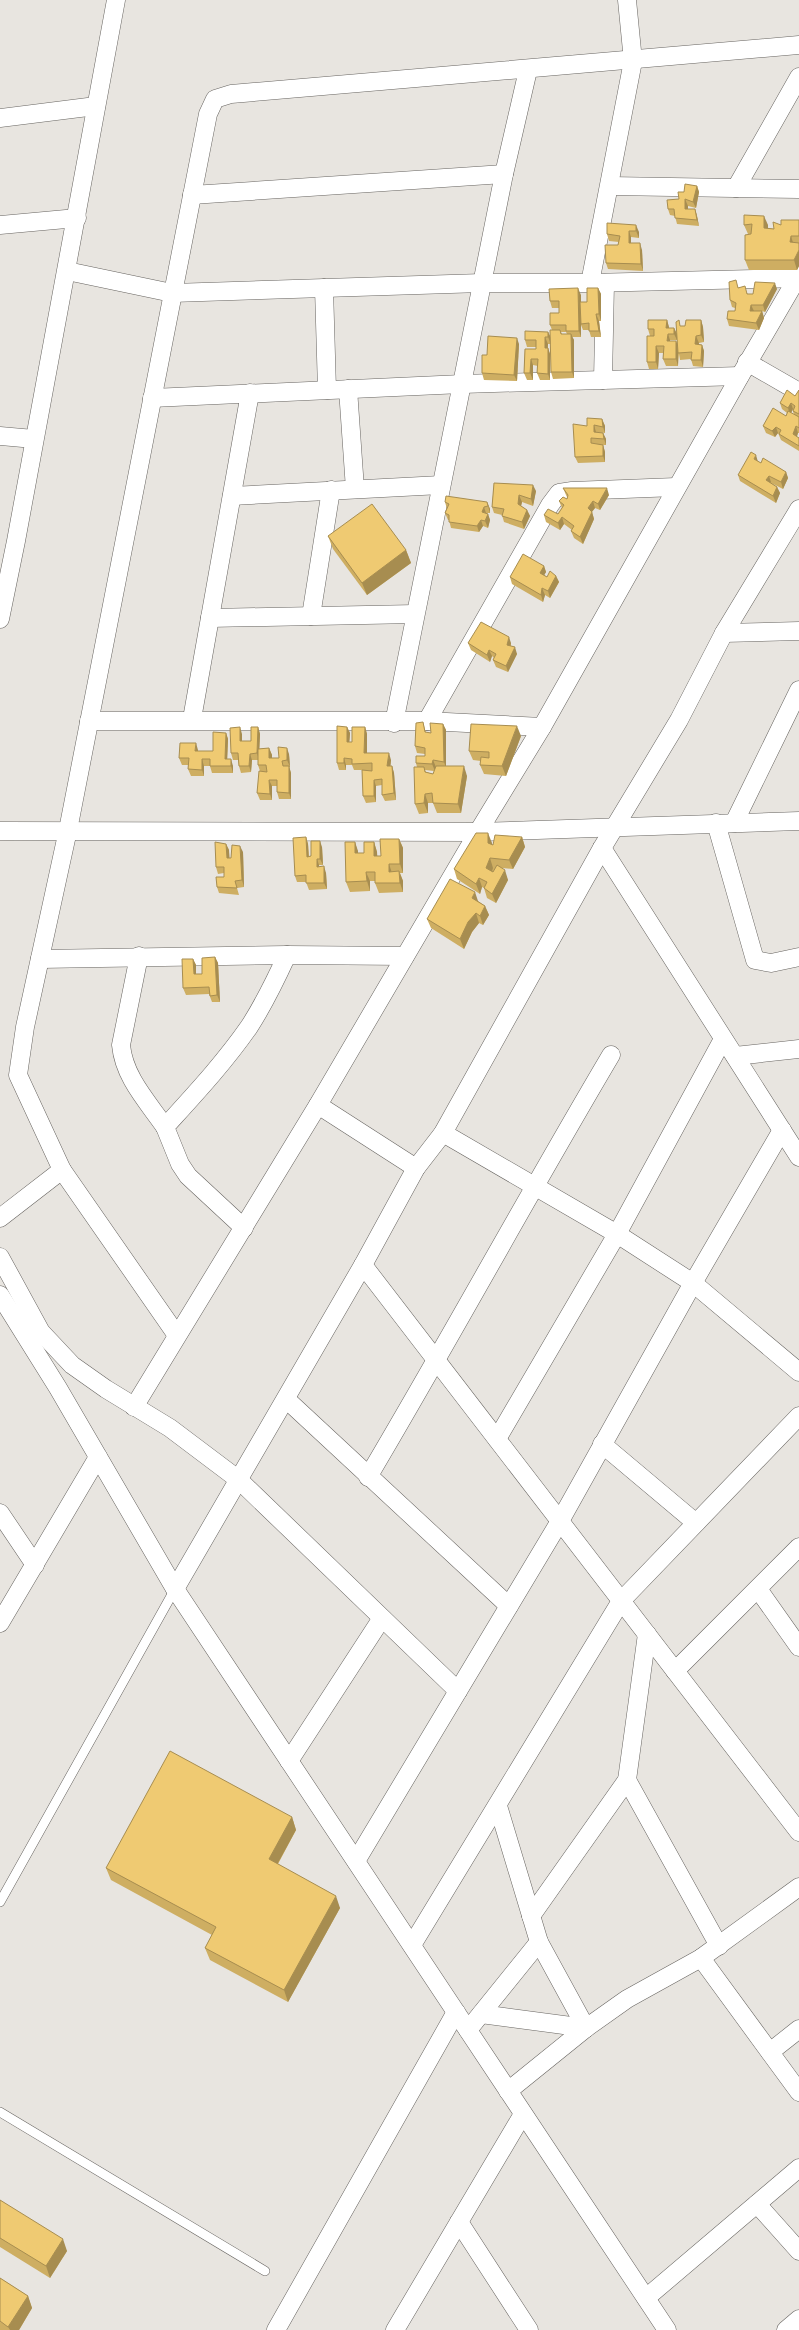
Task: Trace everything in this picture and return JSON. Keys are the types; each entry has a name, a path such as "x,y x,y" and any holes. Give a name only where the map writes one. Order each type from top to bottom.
{"street":[{"path":"0,619 8,541 34,439 77,218 116,0"},
{"path":"603,380 598,283 610,186 633,60 627,0"},
{"path":"176,1334 62,1170 18,1075 24,1027 68,830 208,114 215,99 231,94 528,70 799,45"},
{"path":"394,723 414,614 504,174 528,70"},
{"path":"736,188 799,77"},
{"path":"0,118 96,106"},
{"path":"192,195 504,174"},
{"path":"610,186 799,189"},
{"path":"0,225 77,218"},
{"path":"67,271 172,293 482,283 598,283 798,277"},
{"path":"134,1407 176,1334 244,1228 318,1105 478,832 542,728 676,488 798,277"},
{"path":"324,288 327,390"},
{"path":"152,398 462,384 603,380 744,369 799,392"},
{"path":"348,389 355,489"},
{"path":"192,719 250,394"},
{"path":"0,436 34,439"},
{"path":"232,496 441,485"},
{"path":"427,721 550,505 559,493 572,490 676,488"},
{"path":"310,616 331,490"},
{"path":"175,1589 240,1480 363,1266 416,1168 443,1133 602,848 679,720 724,633 797,516"},
{"path":"210,618 414,614"},
{"path":"724,633 799,631"},
{"path":"734,823 799,690"},
{"path":"89,721 192,719 394,723 427,721 542,728"},
{"path":"0,831 478,832 798,820"},
{"path":"716,823 755,960 771,963 799,957"},
{"path":"602,848 799,1157"},
{"path":"40,959 288,954 405,956"},
{"path":"165,1127 202,1086 249,1027 270,992 288,954"},
{"path":"139,956 121,1045 123,1059 129,1075 165,1127 180,1164 188,1176 244,1228"},
{"path":"497,1439 617,1234 723,1039"},
{"path":"735,1056 799,1049"},
{"path":"368,1477 437,1361 533,1187 611,1055"},
{"path":"318,1105 416,1168"},
{"path":"356,1861 560,1521 693,1283 782,1130"},
{"path":"443,1133 533,1187 617,1234 693,1283 799,1372"},
{"path":"0,1218 62,1170"},
{"path":"0,1257 42,1332 72,1365 134,1407 170,1428 240,1480 458,1691"},
{"path":"363,1266 799,1832"},
{"path":"0,1295 98,1457 175,1589 667,2330"},
{"path":"286,1399 508,1606"},
{"path":"412,1946 621,1601 799,1416"},
{"path":"602,1444 696,1524"},
{"path":"0,1623 98,1457"},
{"path":"0,1513 35,1565"},
{"path":"675,1671 799,1547"},
{"path":"758,1588 799,1647"},
{"path":"289,1761 382,1618"},
{"path":"531,1916 627,1780 647,1634"},
{"path":"627,1780 719,1946"},
{"path":"498,1806 539,1942 586,2028"},
{"path":"508,2091 586,2028 644,1989 701,1958 799,1887"},
{"path":"468,2030 539,1942"},
{"path":"701,1958 799,2092"},
{"path":"276,2330 456,2012"},
{"path":"481,2014 586,2028"},
{"path":"770,2052 799,2029"},
{"path":"396,2329 523,2114"},
{"path":"646,2298 799,2168"},
{"path":"757,2204 799,2251"},
{"path":"458,2222 529,2330"},
{"path":"786,2330 799,2319"}],"lane":[{"path":"0,1902 175,1589"},
{"path":"0,2112 266,2271"}],"building":[{"path":"685,184 697,186 693,202 685,199 685,209 695,209 697,220 675,218 674,209 668,209 667,200 679,199 678,192 684,192"},
{"path":"744,215 764,216 764,228 774,229 773,222 781,225 781,220 799,220 799,236 791,236 790,242 799,243 799,250 794,260 745,260 745,235 751,234 752,224 744,225"},
{"path":"607,223 636,225 636,231 629,231 629,243 640,243 641,264 606,263 605,245 618,245 620,236 607,234"},
{"path":"736,280 738,288 745,286 747,294 753,294 755,282 775,283 763,305 751,305 750,311 762,311 756,323 727,319 728,311 735,311 736,303 730,300 729,282"},
{"path":"578,288 579,331 566,331 566,325 550,325 550,313 559,313 559,301 550,301 549,289"},
{"path":"587,288 598,288 599,314 596,314 599,331 589,331 589,323 581,324 580,302 587,302"},
{"path":"648,320 667,320 666,328 674,328 674,334 668,334 667,341 676,341 676,359 663,359 664,346 656,346 656,362 647,362 647,336 654,336 654,329 648,329"},
{"path":"679,320 680,326 685,326 686,320 701,320 701,335 696,336 695,344 702,345 701,360 691,360 692,352 678,353 676,322"},
{"path":"550,330 560,330 561,334 571,334 572,372 551,372"},
{"path":"525,331 548,332 548,337 545,337 545,348 548,348 548,374 537,373 538,359 531,359 530,373 524,373 525,349 536,349 536,340 525,340"},
{"path":"488,336 517,338 514,375 482,373 482,355 487,355"},
{"path":"787,390 795,396 799,390 799,414 793,411 795,406 791,403 788,408 780,403"},
{"path":"773,408 786,416 788,411 799,417 799,428 796,426 793,434 799,438 799,446 779,434 781,430 776,427 772,431 763,426"},
{"path":"587,418 602,419 603,427 594,425 594,432 603,433 604,439 591,438 591,443 603,445 603,456 575,457 573,424 587,426"},
{"path":"751,452 756,455 754,459 761,463 763,458 786,472 781,482 769,476 766,480 777,487 773,496 738,475"},
{"path":"494,483 533,485 531,499 519,495 518,504 527,510 522,522 502,516 504,509 492,507"},
{"path":"563,488 607,488 598,504 593,501 588,508 592,512 580,537 571,531 574,526 562,517 558,523 544,515 548,509 558,514 564,505 559,501 563,497 567,499 568,495"},
{"path":"446,496 487,502 488,506 484,507 482,512 488,514 485,521 481,520 477,526 449,522 449,515 445,513 449,504 445,502"},
{"path":"372,504 406,550 362,583 328,536"},
{"path":"523,554 544,566 540,573 547,577 550,571 556,576 548,591 542,588 541,595 510,577"},
{"path":"481,622 509,637 507,645 515,647 506,666 493,660 496,654 489,650 487,655 468,643"},
{"path":"423,722 425,732 431,733 430,723 443,724 444,762 433,760 432,764 416,763 416,756 425,756 425,748 415,746 416,723"},
{"path":"471,724 517,726 502,766 480,765 481,757 489,758 489,752 469,751"},
{"path":"337,726 347,727 347,742 352,742 352,727 365,727 364,753 389,753 387,766 392,766 394,793 382,795 382,779 374,780 374,796 363,796 362,770 372,771 372,763 352,764 352,759 344,758 344,763 337,763"},
{"path":"240,727 240,741 251,741 251,727 258,727 257,753 250,754 249,766 239,766 238,753 231,753 230,728"},
{"path":"213,732 226,733 225,759 231,759 231,766 210,766 210,759 202,759 202,770 188,769 189,758 179,758 180,743 196,743 195,751 213,751"},
{"path":"278,747 287,748 287,760 282,761 283,766 289,766 289,793 277,792 277,780 269,780 270,794 257,793 259,771 267,772 266,765 258,765 258,749 269,748 269,758 279,758"},
{"path":"436,766 464,766 458,804 433,803 432,793 425,794 424,803 415,804 414,767 424,767 425,772 433,774"},
{"path":"476,833 488,833 488,843 493,845 495,835 522,837 509,860 490,858 486,868 493,872 497,865 505,870 492,894 484,888 487,882 479,878 476,884 454,869"},
{"path":"306,837 307,857 311,856 311,841 320,841 320,859 317,859 317,867 324,866 324,883 306,883 306,875 295,876 293,838"},
{"path":"380,839 399,839 400,864 389,864 389,872 399,871 400,883 375,883 375,872 366,872 367,881 346,882 345,842 355,842 355,853 364,853 364,842 374,842 374,856 381,856"},
{"path":"215,842 226,844 227,858 231,858 232,845 240,846 242,880 235,881 237,888 217,887 216,877 224,877 224,867 216,867"},
{"path":"450,879 475,892 472,898 485,906 480,916 476,913 468,922 460,939 427,919"},
{"path":"215,957 217,995 210,996 209,987 183,988 182,959 193,959 194,974 202,974 202,958"},
{"path":"170,1751 292,1817 269,1859 336,1896 284,1990 205,1948 216,1927 106,1868"},
{"path":"0,2200 63,2239 46,2266 0,2238"},
{"path":"0,2278 28,2296 8,2327 0,2321"}]}
